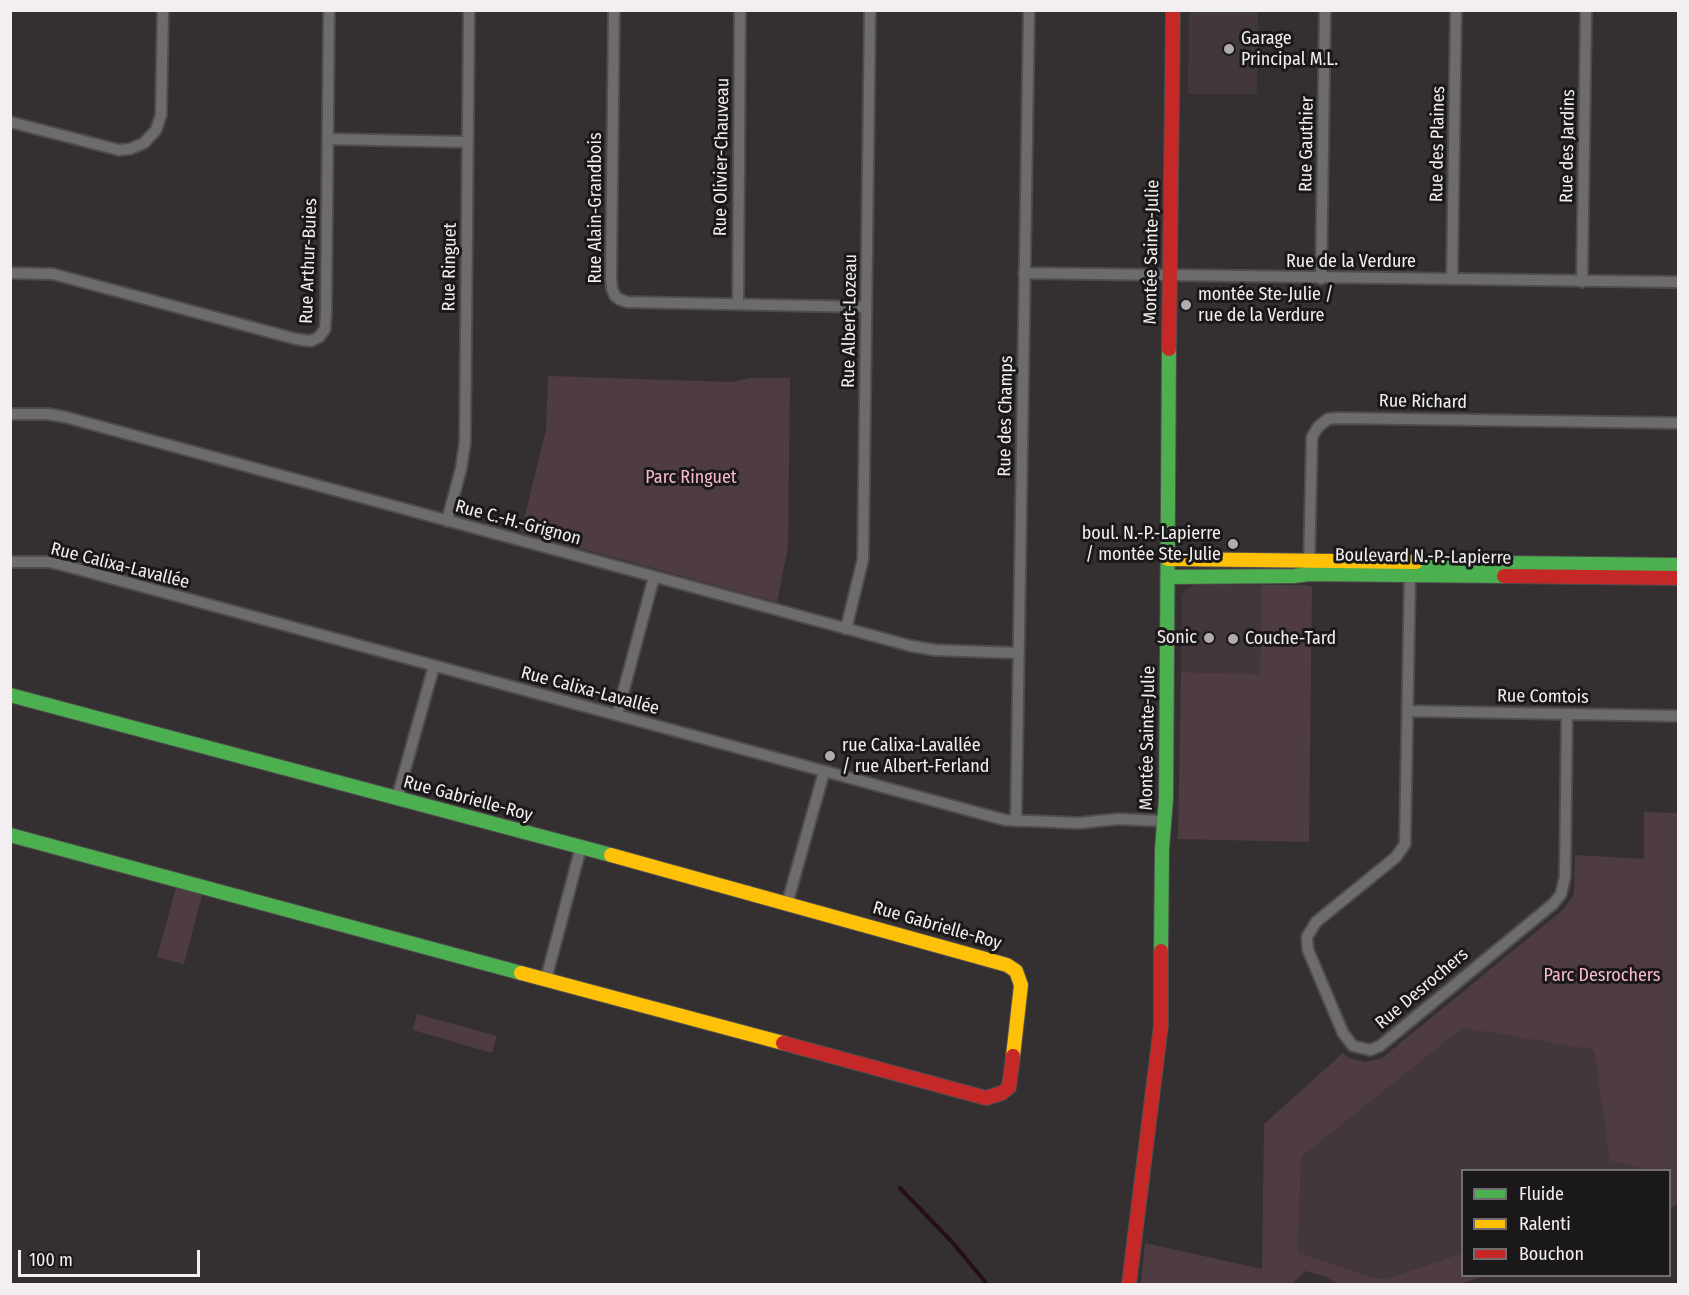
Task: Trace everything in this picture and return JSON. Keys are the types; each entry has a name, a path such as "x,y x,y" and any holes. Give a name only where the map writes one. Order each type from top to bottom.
{"street":[{"path":"10,122 119,150 130,149 144,143 156,130 161,115 163,10"},
{"name":"Rue Arthur-Buies","path":"10,273 52,274 296,339 314,340 322,333 326,323 330,10"},
{"name":"Rue Ringuet","path":"447,521 461,469 465,442 469,10"},
{"name":"Rue Alain-Grandbois","path":"614,10 612,289 619,299 627,302 867,307"},
{"name":"Rue Olivier-Chauveau","path":"738,303 740,10"},
{"name":"Rue Albert-Lozeau","path":"846,629 863,559 870,10"},
{"name":"Rue des Champs","path":"1016,821 1029,10"},
{"name":"Montée Sainte-Julie","path":"1129,1284 1161,1025 1160,942 1166,796 1173,10"},
{"name":"Rue Gauthier","path":"1321,279 1325,10"},
{"name":"Rue des Plaines","path":"1452,279 1456,10"},
{"name":"Rue des Jardins","path":"1582,282 1586,10"},
{"path":"328,139 468,142"},
{"name":"Rue de la Verdure","path":"1024,273 1321,279 1678,282"},
{"name":"Rue C.-H.-Grignon","path":"10,414 61,416 846,629 928,649 1018,653"},
{"name":"Rue Richard","path":"1309,567 1312,437 1318,427 1328,419 1678,423"},
{"name":"Boulevard N.-P.-Lapierre","path":"1168,558 1294,559 1309,567 1678,565"},
{"name":"Rue Calixa-Lavallée","path":"10,561 49,562 70,567 973,813 1016,821 1087,823 1118,819 1164,821"},
{"name":"Boulevard N.-P.-Lapierre","path":"1168,576 1294,576 1309,567"},
{"name":"Boulevard N.-P.-Lapierre","path":"1410,568 1678,578"},
{"name":"Rue Desrochers","path":"1410,568 1405,844 1396,856 1316,922 1307,936 1308,950 1343,1034 1353,1046 1364,1050 1380,1046 1552,904 1561,894 1565,877 1567,714"},
{"path":"617,715 654,577"},
{"path":"397,798 434,666"},
{"name":"Rue Gabrielle-Roy","path":"10,695 581,847 979,956 1014,969 1019,976 1020,995 1011,1080 1006,1090 999,1096 986,1098 10,835"},
{"name":"Rue Comtois","path":"1408,711 1678,716"},
{"path":"787,904 824,772"},
{"path":"546,979 581,847"}],"shaded area":[{"path":"1189,12 1258,12 1257,94 1188,94"},
{"path":"1195,585 1261,585 1260,674 1181,672 1182,595 1188,588"},
{"path":"1463,1028 1594,1050 1610,1161 1640,1167 1640,1169 1461,1169 1461,1253 1390,1278 1379,1279 1298,1252 1301,1157"}],"green space":[{"name":"Parc Ringuet","path":"548,376 732,382 750,378 790,378 788,547 777,602 521,532 546,430"},
{"path":"1261,585 1307,585 1312,587 1309,842 1178,839 1181,672 1260,674"},
{"name":"Parc Desrochers","path":"1644,812 1678,813 1678,1204 1671,1208 1671,1169 1640,1169 1640,1167 1610,1161 1594,1050 1463,1028 1301,1157 1298,1252 1379,1279 1390,1278 1461,1253 1461,1277 1482,1277 1459,1284 1338,1284 1324,1276 1305,1271 1292,1284 1141,1284 1145,1243 1262,1269 1264,1124 1343,1053 1349,1058 1365,1062 1382,1058 1564,909 1574,894 1575,855 1644,859"},
{"path":"176,888 202,895 184,964 157,957"},
{"path":"417,1014 497,1036 492,1053 413,1030"}],"waterway":[{"path":"900,1188 953,1243 987,1284"}],"traffic: fast":[{"path":"1161,951 1162,849 1166,799 1169,349"},
{"path":"1416,562 1678,565"},
{"path":"1168,577 1309,574 1504,576"},
{"path":"10,695 611,855"},
{"path":"10,835 521,973"}],"traffic: slow":[{"path":"1168,559 1416,562"},
{"path":"611,855 1007,965 1016,971 1021,985 1013,1056"},
{"path":"521,973 783,1043"}],"traffic: jam":[{"path":"1169,349 1173,10"},
{"path":"1504,576 1678,578"},
{"path":"1129,1284 1161,1025 1161,951"},
{"path":"783,1043 986,1098 1002,1093 1009,1087 1013,1056"}],"place":[{"name":"Garage Principal M.L.","path":"1229,49"},
{"name":"montée Ste-Julie / rue de la Verdure","path":"1186,305"},
{"name":"boul. N.-P.-Lapierre / montée Ste-Julie","path":"1233,544"},
{"name":"Sonic","path":"1209,638"},
{"name":"Couche-Tard","path":"1233,639"},
{"name":"rue Calixa-Lavallée / rue Albert-Ferland","path":"830,756"}]}
